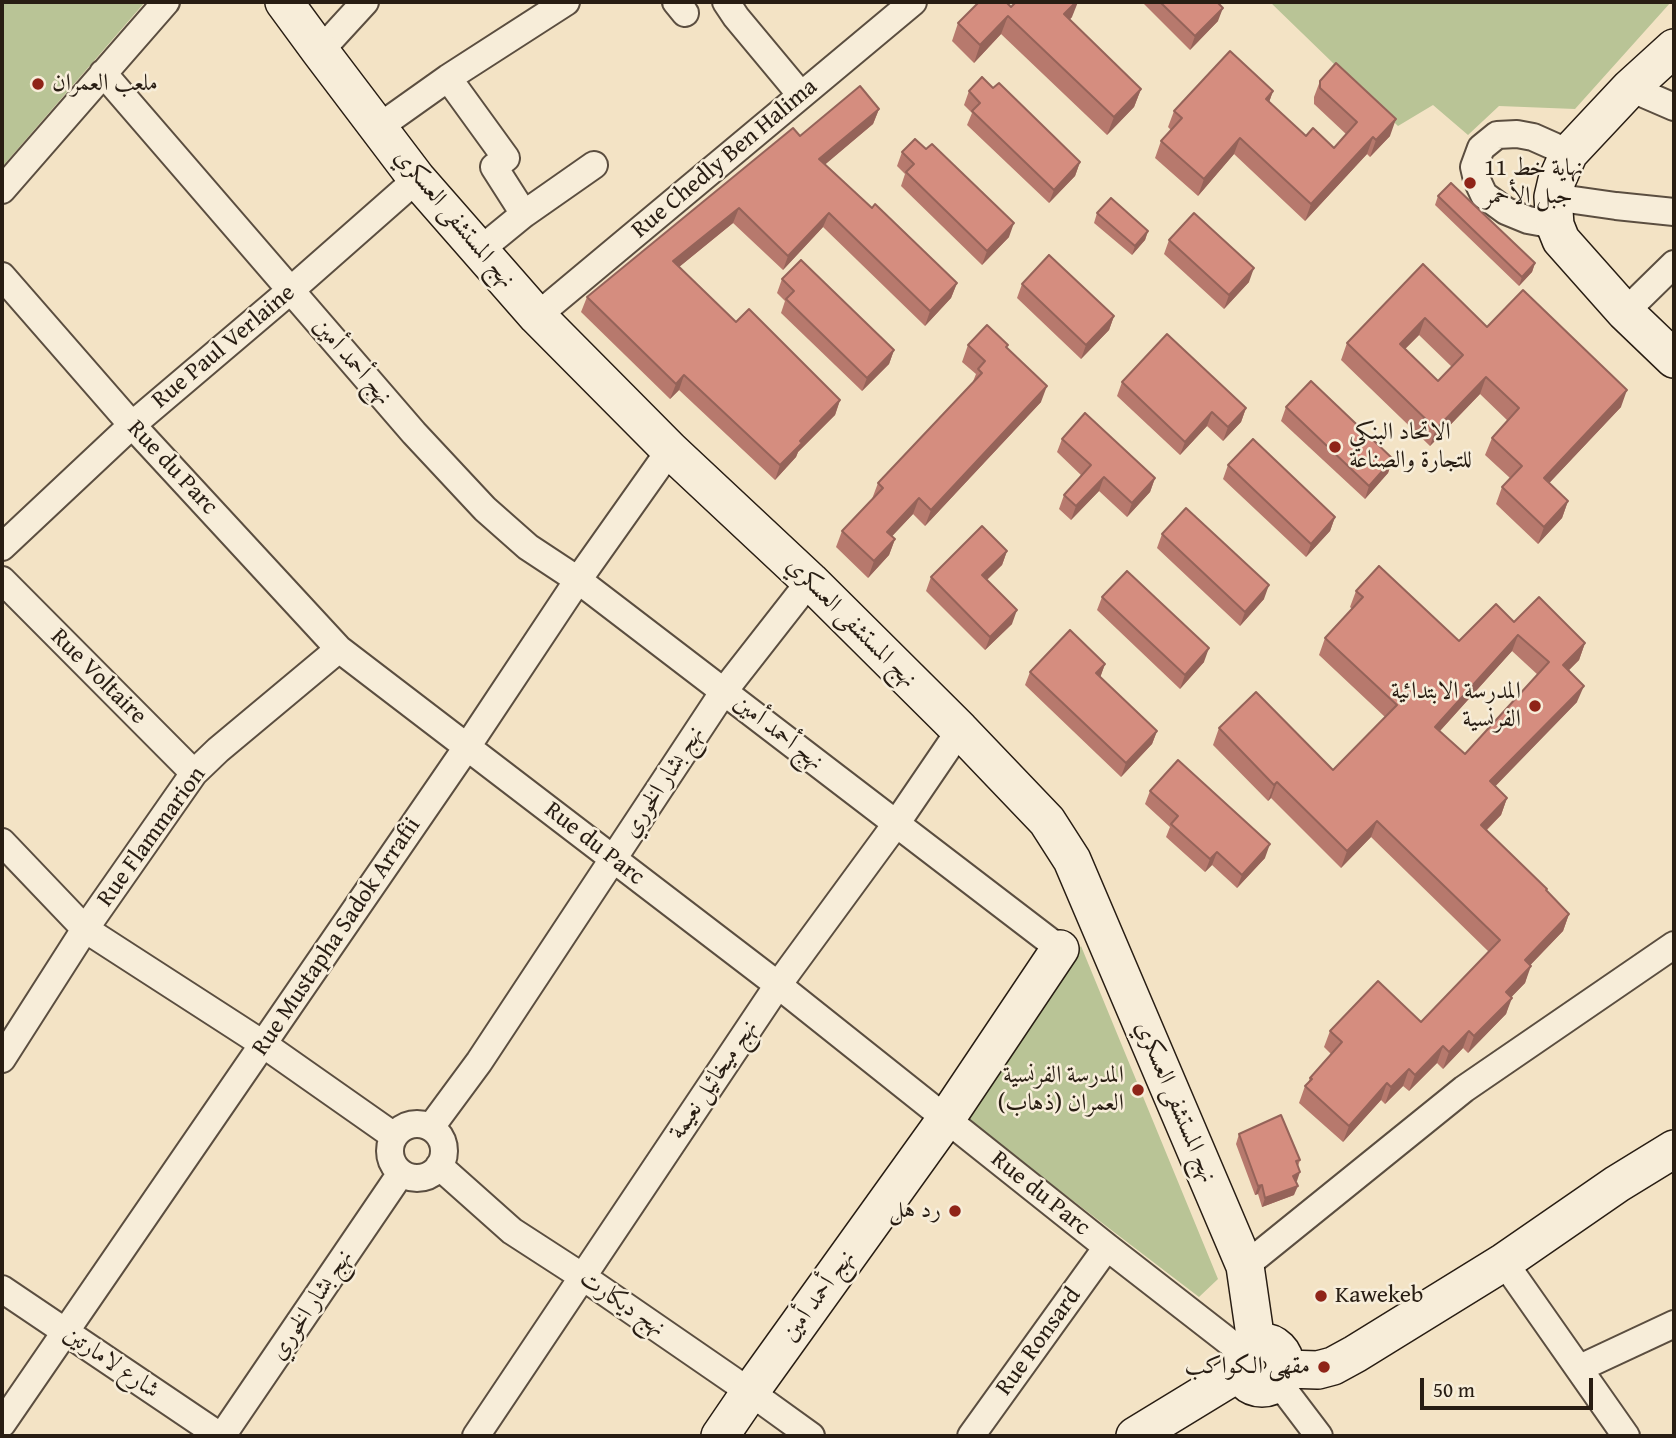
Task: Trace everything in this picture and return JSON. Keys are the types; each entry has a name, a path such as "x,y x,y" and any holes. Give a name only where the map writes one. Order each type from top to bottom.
{"street":[{"path":"2,190 166,2"},
{"name":"نهج المستشفى العسكري","path":"284,2 417,179 537,316 670,450 810,581 1047,821 1072,860 1245,1266 1246,1355"},
{"path":"320,51 365,2"},
{"path":"379,127 448,78 566,2"},
{"path":"730,3 801,95"},
{"name":"Rue Chedly Ben Halima","path":"537,316 907,4"},
{"path":"1674,48 1630,88 1569,153 1557,180 1554,211 1561,240 1625,312 1674,359"},
{"name":"نهج أحمد أمين","path":"103,73 414,433 485,509 528,547 578,580 1059,949 946,1119 720,1436"},
{"path":"448,78 506,158 494,167 524,214"},
{"path":"1630,88 1674,107"},
{"path":"1569,153 1533,137 1517,134 1497,135 1481,148 1475,167 1477,180 1484,195 1506,211 1528,220 1554,211 1616,206 1674,212"},
{"path":"480,250 524,214 594,164"},
{"name":"Rue Paul Verlaine","path":"2,547 132,425 417,179"},
{"path":"1625,312 1674,264"},
{"name":"Rue du Parc","path":"2,276 132,425 339,649 778,985 1246,1355"},
{"name":"Rue Mustapha Sadok Arrafii","path":"2,1424 467,747 578,580 670,450"},
{"name":"Rue Voltaire","path":"2,580 194,773"},
{"name":"نهج بشار الخوري","path":"431,1127 479,1062 724,691 810,581"},
{"name":"Rue Flammarion","path":"2,1059 85,929 194,773 339,649"},
{"name":"نهج ميخائيل نعيمة","path":"476,1436 778,985 896,824 960,730"},
{"path":"2,842 85,929 263,1044 394,1136"},
{"path":"1245,1266 1464,1089 1674,945"},
{"path":"412,1124 431,1127 443,1146 439,1166 421,1177 401,1173 390,1156 390,1145 394,1136 402,1128 412,1124"},
{"path":"1246,1355 1248,1384 1256,1388 1270,1387 1282,1376 1333,1366 1504,1262 1617,1184 1674,1149"},
{"name":"نهج ديكارت","path":"439,1166 512,1231 583,1277 811,1436"},
{"name":"نهج بشار الخوري","path":"221,1436 401,1173"},
{"name":"Rue Ronsard","path":"971,1436 1107,1247"},
{"path":"1504,1262 1626,1436"},
{"name":"شارع لامارتين","path":"2,1289 221,1436"},
{"path":"1580,1368 1674,1324"},
{"path":"1135,1436 1246,1355"},
{"path":"1282,1376 1319,1436"}],"green space":[{"name":"ملعب العمران","path":"2,2 145,2 2,167"},
{"path":"1270,2 1671,2 1575,109 1499,106 1468,135 1433,105 1398,126"},
{"path":"1081,946 1218,1279 1199,1297 966,1119"}],"building":[{"path":"979,2 1006,2 1011,7 1016,2 1076,2 1064,14 1141,89 1114,117 1008,16 980,45 958,23"},
{"path":"1160,2 1217,2 1223,8 1195,36"},
{"path":"1230,51 1273,91 1266,99 1306,136 1313,128 1334,148 1357,122 1320,88 1320,81 1336,63 1396,119 1376,140 1373,137 1311,204 1240,138 1204,179 1161,141 1182,118 1174,111"},
{"path":"982,77 993,88 999,83 1080,162 1054,190 972,111 980,103 969,91"},
{"path":"860,86 879,109 819,159 872,208 875,204 957,283 930,311 829,213 788,256 739,208 673,261 736,322 749,309 840,400 780,465 684,375 676,384 587,297 793,128 800,136"},
{"path":"915,139 926,149 932,144 1014,223 987,251 906,172 914,164 902,152"},
{"path":"1451,183 1535,263 1522,277 1438,196"},
{"path":"1111,198 1148,231 1135,246 1097,213"},
{"path":"1194,213 1254,268 1229,295 1169,240"},
{"path":"1049,255 1114,316 1086,345 1022,284"},
{"path":"801,260 894,350 867,378 786,299 794,291 782,279"},
{"path":"1423,264 1487,327 1523,290 1627,390 1544,478 1568,501 1544,527 1502,487 1522,466 1492,438 1519,408 1486,377 1436,429 1347,343","holes":["1425,318 1463,355 1438,381 1400,344"]},
{"path":"987,325 1047,386 931,510 919,498 887,532 895,539 874,561 842,531 883,488 878,483 982,373 978,369 985,361 968,345"},
{"path":"1167,334 1246,408 1228,427 1212,412 1185,442 1122,382"},
{"path":"1311,381 1393,459 1369,486 1286,407"},
{"path":"1085,413 1155,478 1132,503 1104,477 1076,506 1064,495 1091,465 1062,439"},
{"path":"1253,439 1335,517 1311,544 1228,465"},
{"path":"1186,508 1269,585 1245,612 1162,534"},
{"path":"982,526 1007,551 982,575 1017,610 990,637 931,577"},
{"path":"1379,566 1459,641 1496,604 1514,622 1539,597 1585,643 1563,665 1584,686 1490,781 1507,798 1481,825 1569,914 1525,960 1531,966 1506,992 1512,998 1474,1036 1469,1031 1449,1052 1443,1046 1415,1075 1409,1069 1391,1087 1387,1083 1349,1126 1305,1086 1342,1042 1330,1031 1378,981 1421,1022 1500,940 1377,821 1347,851 1277,782 1274,785 1219,728 1256,692 1333,770 1397,705 1325,638 1363,597 1356,591","holes":["1518,635 1549,662 1465,754 1435,727"]},
{"path":"1127,571 1209,648 1185,675 1102,597"},
{"path":"1070,630 1105,664 1096,673 1157,731 1126,763 1030,672"},
{"path":"1178,760 1270,844 1242,875 1217,852 1210,859 1171,824 1178,816 1150,791"},
{"path":"1281,1115 1300,1160 1296,1161 1300,1172 1293,1176 1298,1186 1265,1198 1262,1185 1258,1186 1239,1134"}],"place":[{"name":"ملعب العمران","path":"38,84"},
{"name":"نهاية خط 11 جبل الأحمر","path":"1470,183"},
{"name":"الاتحاد البنكي للتجارة والصناعة","path":"1335,447"},
{"name":"المدرسة الابتدائية الفرنسية","path":"1535,706"},
{"name":"المدرسة الفرنسية العمران (ذهاب)","path":"1138,1090"},
{"name":"رد هل","path":"955,1211"},
{"name":"Kawekeb","path":"1321,1296"},
{"name":"مقهى الكواكب","path":"1324,1367"}]}
